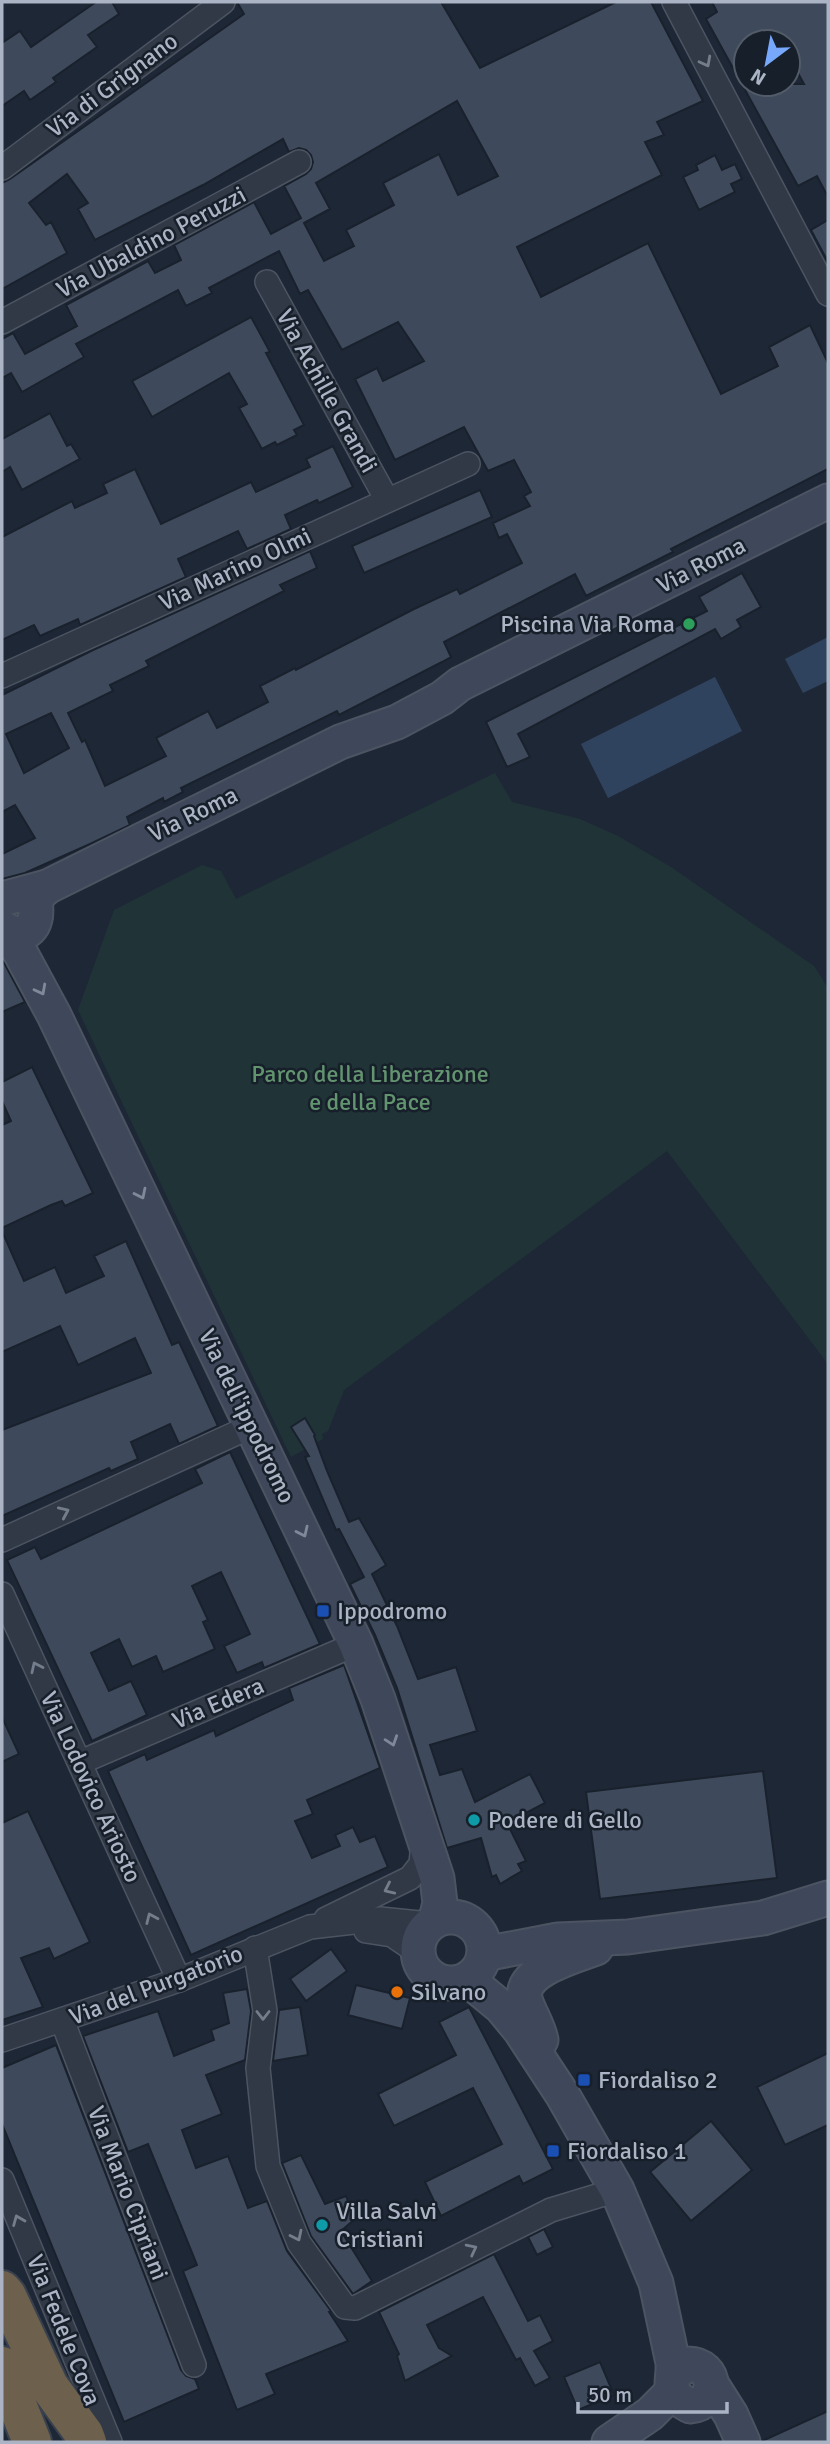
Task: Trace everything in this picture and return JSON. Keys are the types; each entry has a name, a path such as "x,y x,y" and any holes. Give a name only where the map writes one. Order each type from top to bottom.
{"highway":[{"path":"2,2290 48,2386 88,2442"},
{"path":"2,2313 57,2442"},
{"path":"2,2366 32,2442"}],"street":[{"name":"Via di Grignano","path":"2,168 223,2"},
{"path":"674,2 828,294"},
{"name":"Via Ubaldino Peruzzi","path":"2,322 299,162"},
{"name":"Via Achille Grandi","path":"267,282 387,500"},
{"name":"Via Marino Olmi","path":"2,676 468,464"},
{"name":"Via Roma","path":"15,906 340,742 387,706 408,695 436,683 460,684 828,501"},
{"name":"Via dell'ippodromo","path":"15,906 20,952 54,1015 356,1644 378,1699 439,1885 440,1903 427,1932"},
{"path":"2,1540 252,1426"},
{"name":"Via Lodovico Ariosto","path":"2,1594 179,1980"},
{"name":"Via Edera","path":"81,1762 356,1644"},
{"path":"310,1927 410,1878 421,1864 423,1838"},
{"path":"427,1932 424,1970 431,1977 449,1983 478,1956 558,1940 628,1937 763,1918 828,1898"},
{"name":"Via del Purgatorio","path":"2,2040 179,1980 310,1927 380,1919 427,1932 455,1916 465,1919 478,1956"},
{"path":"562,2094 524,1991 530,1980 550,1966 628,1937"},
{"path":"255,1948 265,2011 258,2068 268,2166 299,2243 345,2307 355,2308 551,2210 617,2190"},
{"path":"478,1956 510,1995 542,2045"},
{"path":"478,1956 510,2016 562,2094 617,2190 656,2283 682,2316 691,2388 734,2442"},
{"name":"Via Mario Cipriani","path":"62,2020 194,2365"},
{"name":"Via Fedele Cova","path":"2,2180 110,2442"},
{"path":"609,2442 691,2388"},
{"path":"628,2442 691,2388"},
{"path":"691,2388 731,2414 743,2442"}],"green space":[{"name":"Parco della Liberazione e della Pace","path":"495,773 512,802 580,819 618,836 671,867 814,966 828,988 828,1364 667,1151 344,1390 328,1431 322,1434 323,1439 291,1457 78,1010 114,910 202,865 221,871 236,899"}],"water":[{"path":"828,637 828,681 803,693 785,659"},
{"path":"715,677 742,731 608,798 581,744"}],"building":[{"path":"96,2 112,2 119,14 88,35 97,47 53,78 56,82 30,100 24,91 2,106 2,43 20,31 31,47"},
{"path":"237,2 441,2 480,68 616,2 651,2 703,101 657,122 664,135 645,142 662,175 517,247 541,297 648,243 721,394 778,366 769,347 810,325 828,363 828,469 671,549 673,552 586,596 575,574 444,642 451,657 442,662 339,715 337,711 181,788 183,792 164,802 163,798 127,817 130,825 25,873 2,879 2,854 35,838 15,805 2,812 2,695 93,650 310,551 317,568 280,585 284,591 146,661 149,666 110,685 113,691 68,713 82,742 85,740 105,786 166,756 156,738 208,711 217,728 268,702 260,686 414,609 457,589 460,594 522,563 507,534 499,538 493,523 530,506 524,496 531,492 514,460 488,471 464,427 395,460 355,379 377,368 383,381 424,361 398,322 342,350 308,290 300,294 279,251 209,288 212,293 186,306 178,290 76,344 84,357 22,392 11,373 2,378 2,339 13,333 25,354 77,326 66,305 148,261 155,273 181,260 174,245 254,202 271,234 301,218 284,186 306,174 313,162 306,150 299,148 289,152 283,139 203,185 95,240 78,209 88,203 67,174 29,203 46,225 51,222 67,253 2,289 2,183 244,14","holes":["457,101 498,176 458,195 439,154 383,183 394,205 346,230 354,246 324,261 304,223 330,209 316,183","51,713 69,748 24,773 6,734"]},
{"path":"712,2 828,2 828,197 817,176 798,186 750,98 802,98 802,28 732,28 732,66 706,19 717,12"},
{"path":"715,155 722,170 735,164 742,179 731,184 735,192 699,210 683,177 698,170 696,165"},
{"path":"828,220 828,262 811,230"},
{"path":"251,317 270,352 266,353 304,425 294,430 297,435 262,449 239,408 247,404 229,373 152,417 132,381"},
{"path":"50,413 67,446 71,444 80,459 22,490 10,467 2,472 2,439"},
{"path":"333,446 353,487 285,515 291,529 247,549 238,531 178,559 186,577 80,625 78,619 40,636 34,625 2,640 2,537 72,501 75,508 107,493 103,484 135,469 161,524 251,482 256,492 310,467 306,459"},
{"path":"480,490 492,517 364,573 352,546"},
{"path":"742,573 761,607 737,620 741,627 721,639 715,629 518,734 530,757 507,767 486,722 707,611 699,597"},
{"path":"2,959 25,1002 2,1012"},
{"path":"32,1067 93,1193 65,1206 62,1201 51,1205 2,1228 2,1125 11,1121 2,1101 2,1082"},
{"path":"2,1231 24,1281 55,1267 66,1293 104,1276 94,1256 126,1241 172,1345 179,1342 218,1426 179,1444 170,1424 131,1442 138,1459 111,1471 109,1468 2,1516 2,1430 151,1373 135,1338 78,1365 60,1326 2,1352"},
{"path":"305,1418 315,1435 349,1522 359,1518 386,1565 372,1574 418,1679 456,1667 477,1731 430,1745 440,1775 462,1769 475,1802 530,1774 545,1803 507,1823 526,1861 518,1864 522,1871 500,1884 496,1875 492,1877 481,1838 447,1848 397,1688 350,1584 364,1577 339,1529 336,1530 305,1457 309,1456 291,1427"},
{"path":"230,1452 320,1644 264,1668 262,1662 237,1673 224,1646 250,1634 221,1572 192,1586 208,1620 203,1622 215,1649 163,1672 156,1656 132,1667 119,1639 91,1653 109,1691 131,1681 147,1715 92,1741 7,1560 35,1547 41,1559 202,1483 195,1469"},
{"path":"344,1665 380,1768 307,1800 313,1814 295,1821 312,1858 340,1846 335,1835 353,1827 360,1842 375,1836 388,1867 191,1955 108,1771 145,1754 147,1760 214,1730 216,1736 293,1700 289,1688"},
{"path":"2,1717 19,1754 2,1762"},
{"path":"763,1771 777,1878 600,1899 586,1792"},
{"path":"28,1811 90,1942 54,1959 49,1948 21,1958 43,2007 2,2020 2,1823"},
{"path":"331,1949 347,1971 306,2001 290,1979"},
{"path":"356,1985 410,1998 402,2029 348,2015"},
{"path":"247,1989 251,2011 245,2060 206,2075 222,2114 182,2130 196,2168 228,2156 248,2208 267,2201 287,2251 331,2311 329,2312 348,2341 266,2374 275,2394 237,2410 183,2271 197,2265 148,2144 128,2152 83,2036 158,2011 174,2056 214,2040 211,2030 229,2023 223,1993"},
{"path":"300,2007 308,2055 273,2061 279,2010"},
{"path":"469,2007 553,2169 523,2184 519,2176 441,2216 425,2182 502,2144 473,2088 394,2126 378,2094 456,2055 439,2022"},
{"path":"56,2045 181,2370 186,2376 195,2379 199,2389 124,2422 2,2124 2,2068"},
{"path":"828,2053 828,2125 785,2145 757,2087"},
{"path":"711,2121 752,2170 691,2221 650,2172"},
{"name":"Villa Salvi Cristiani","path":"301,2155 325,2204 346,2196 355,2219 341,2231 372,2281 353,2294 311,2236 282,2163"},
{"path":"544,2229 553,2247 537,2255 528,2237"},
{"path":"494,2254 528,2321 540,2315 553,2341 534,2351 550,2378 535,2386 520,2358 516,2360 483,2297 427,2325 439,2348 452,2356 405,2381 397,2356 399,2354 379,2312"},
{"path":"600,2362 614,2395 578,2410 564,2377"},
{"path":"828,2411 828,2442 762,2442 762,2441"}],"place":[{"name":"Piscina Via Roma","path":"689,624"},
{"name":"Ippodromo","path":"323,1611"},
{"name":"Podere di Gello","path":"474,1820"},
{"name":"Silvano","path":"397,1992"},
{"name":"Fiordaliso 2","path":"584,2080"},
{"name":"Fiordaliso 1","path":"553,2151"},
{"name":"Villa Salvi Cristiani","path":"322,2225"}]}
